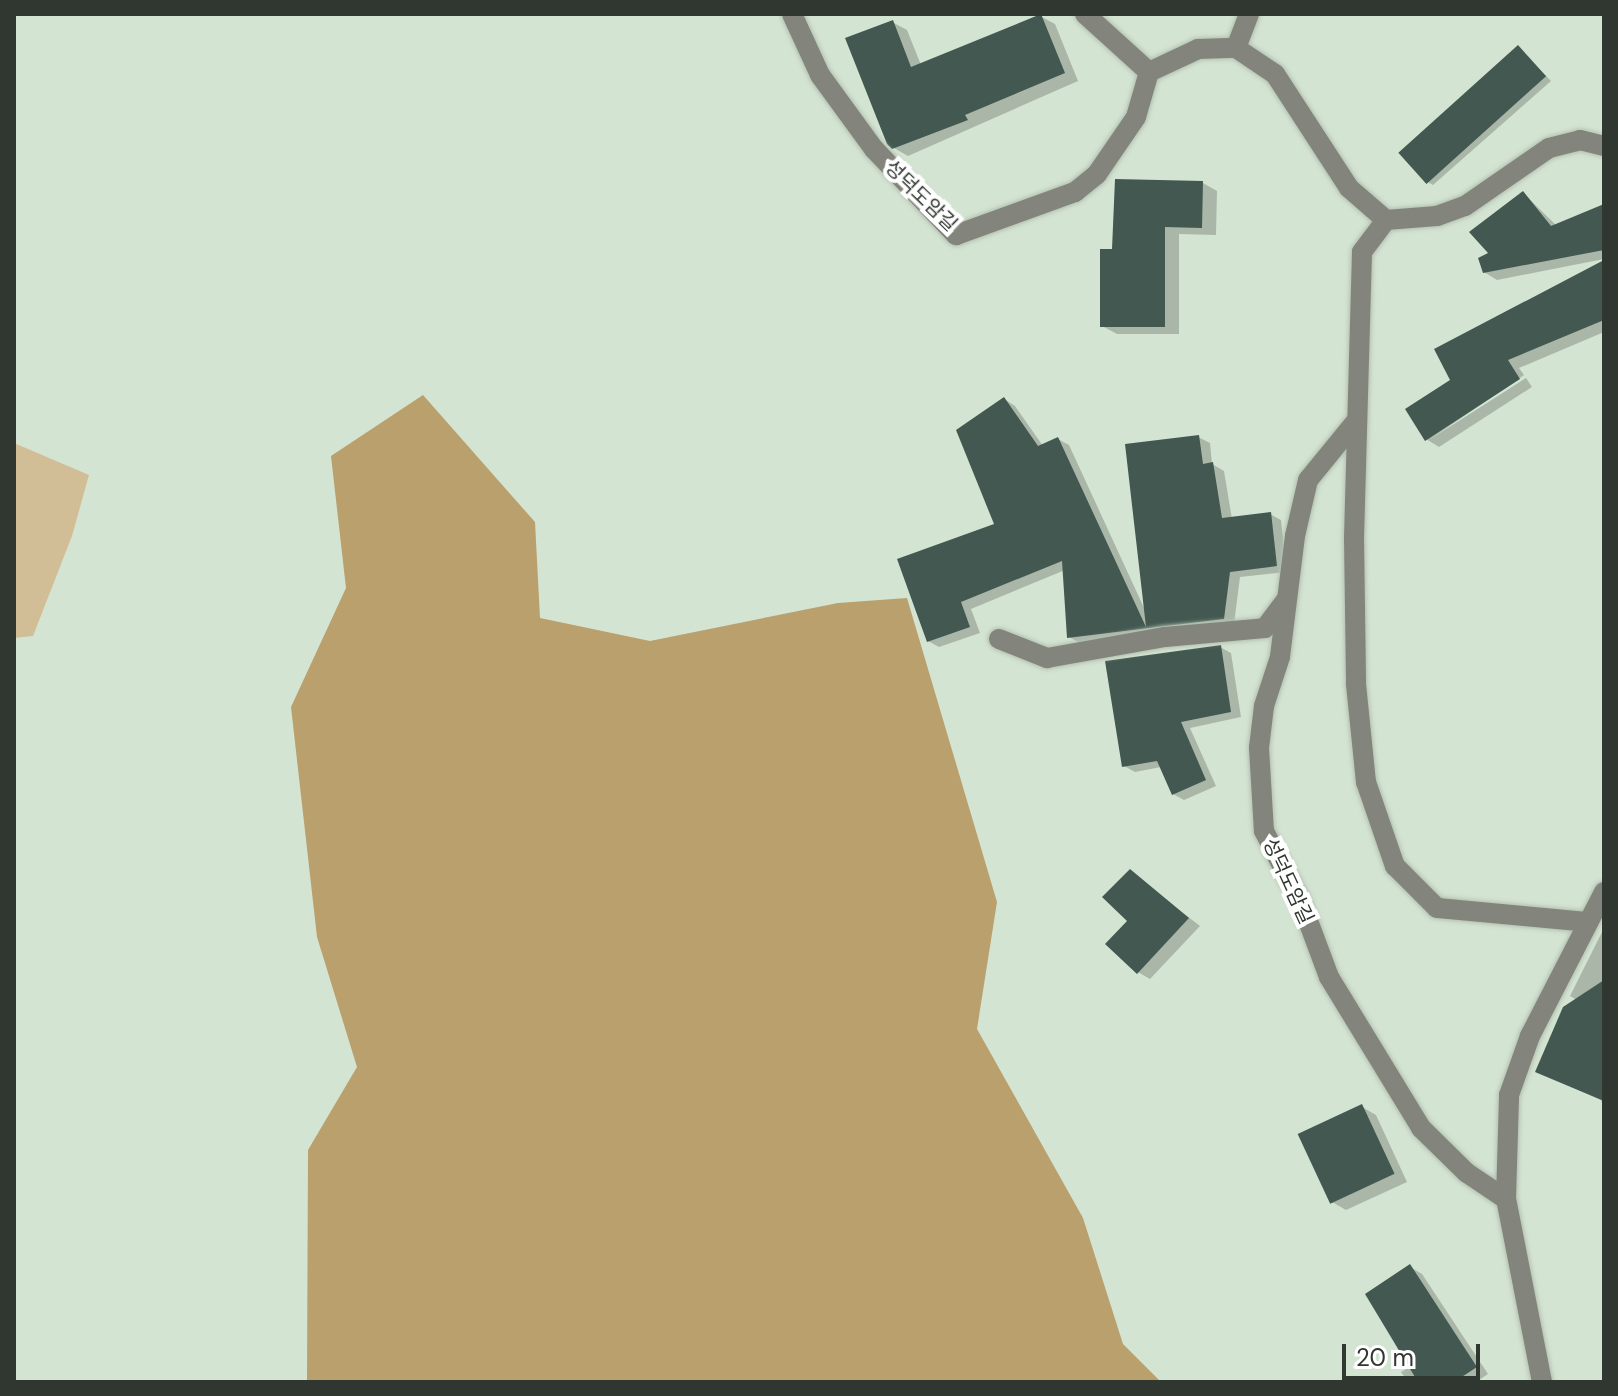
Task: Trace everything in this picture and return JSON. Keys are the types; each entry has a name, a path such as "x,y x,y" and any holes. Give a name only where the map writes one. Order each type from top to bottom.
{"street":[{"name":"성덕도암길","path":"792,14 820,75 874,149 956,235 1075,192 1097,174 1136,117 1149,72"},
{"path":"1085,14 1149,72 1198,49 1236,48 1275,74 1349,188 1386,220 1437,216 1465,206 1549,148 1580,140 1604,146"},
{"path":"1236,48 1249,14"},
{"path":"1386,220 1362,252 1357,420 1356,684 1366,782 1395,866 1437,908 1587,922"},
{"name":"성덕도암길","path":"1357,420 1308,480 1285,601 1280,657 1264,706 1259,748 1264,831 1301,902 1329,977 1421,1128 1467,1173 1506,1199"},
{"path":"999,639 1047,658 1165,637 1265,628 1285,601"},
{"path":"1542,1382 1515,1223 1506,1199 1509,1095 1530,1036 1604,892"}],"shaded area":[{"path":"423,395 535,522 540,618 650,641 838,603 907,598 997,902 977,1029 1083,1218 1123,1344 1161,1382 307,1382 308,1150 357,1067 317,937 291,707 346,588 331,456"},
{"path":"14,443 89,475 72,536 33,636 14,638"}],"building":[{"path":"1041,14 1065,73 965,115 968,120 892,149 887,144 845,38 893,20 911,67"},
{"path":"1518,45 1546,76 1426,184 1398,153"},
{"path":"1115,179 1203,181 1202,228 1165,227 1165,327 1100,327 1100,249 1112,249"},
{"path":"1523,191 1551,226 1604,204 1604,250 1483,273 1478,258 1488,253 1469,232"},
{"path":"1604,260 1604,320 1508,360 1520,379 1425,441 1405,409 1450,380 1434,349"},
{"path":"1004,397 1038,446 1058,437 1146,627 1125,444 1199,435 1203,464 1213,462 1222,518 1271,512 1277,566 1230,572 1224,619 1067,638 1062,561 961,602 970,627 927,642 897,559 994,524 956,430"},
{"path":"1221,645 1231,712 1181,722 1206,780 1172,795 1157,761 1122,767 1105,661"},
{"path":"1130,869 1189,918 1137,974 1105,944 1127,921 1102,897"},
{"path":"1604,980 1604,1101 1535,1072 1563,1007"},
{"path":"1362,1104 1395,1174 1330,1204 1298,1134"},
{"path":"1410,1264 1477,1367 1454,1382 1418,1382 1365,1294"}]}
